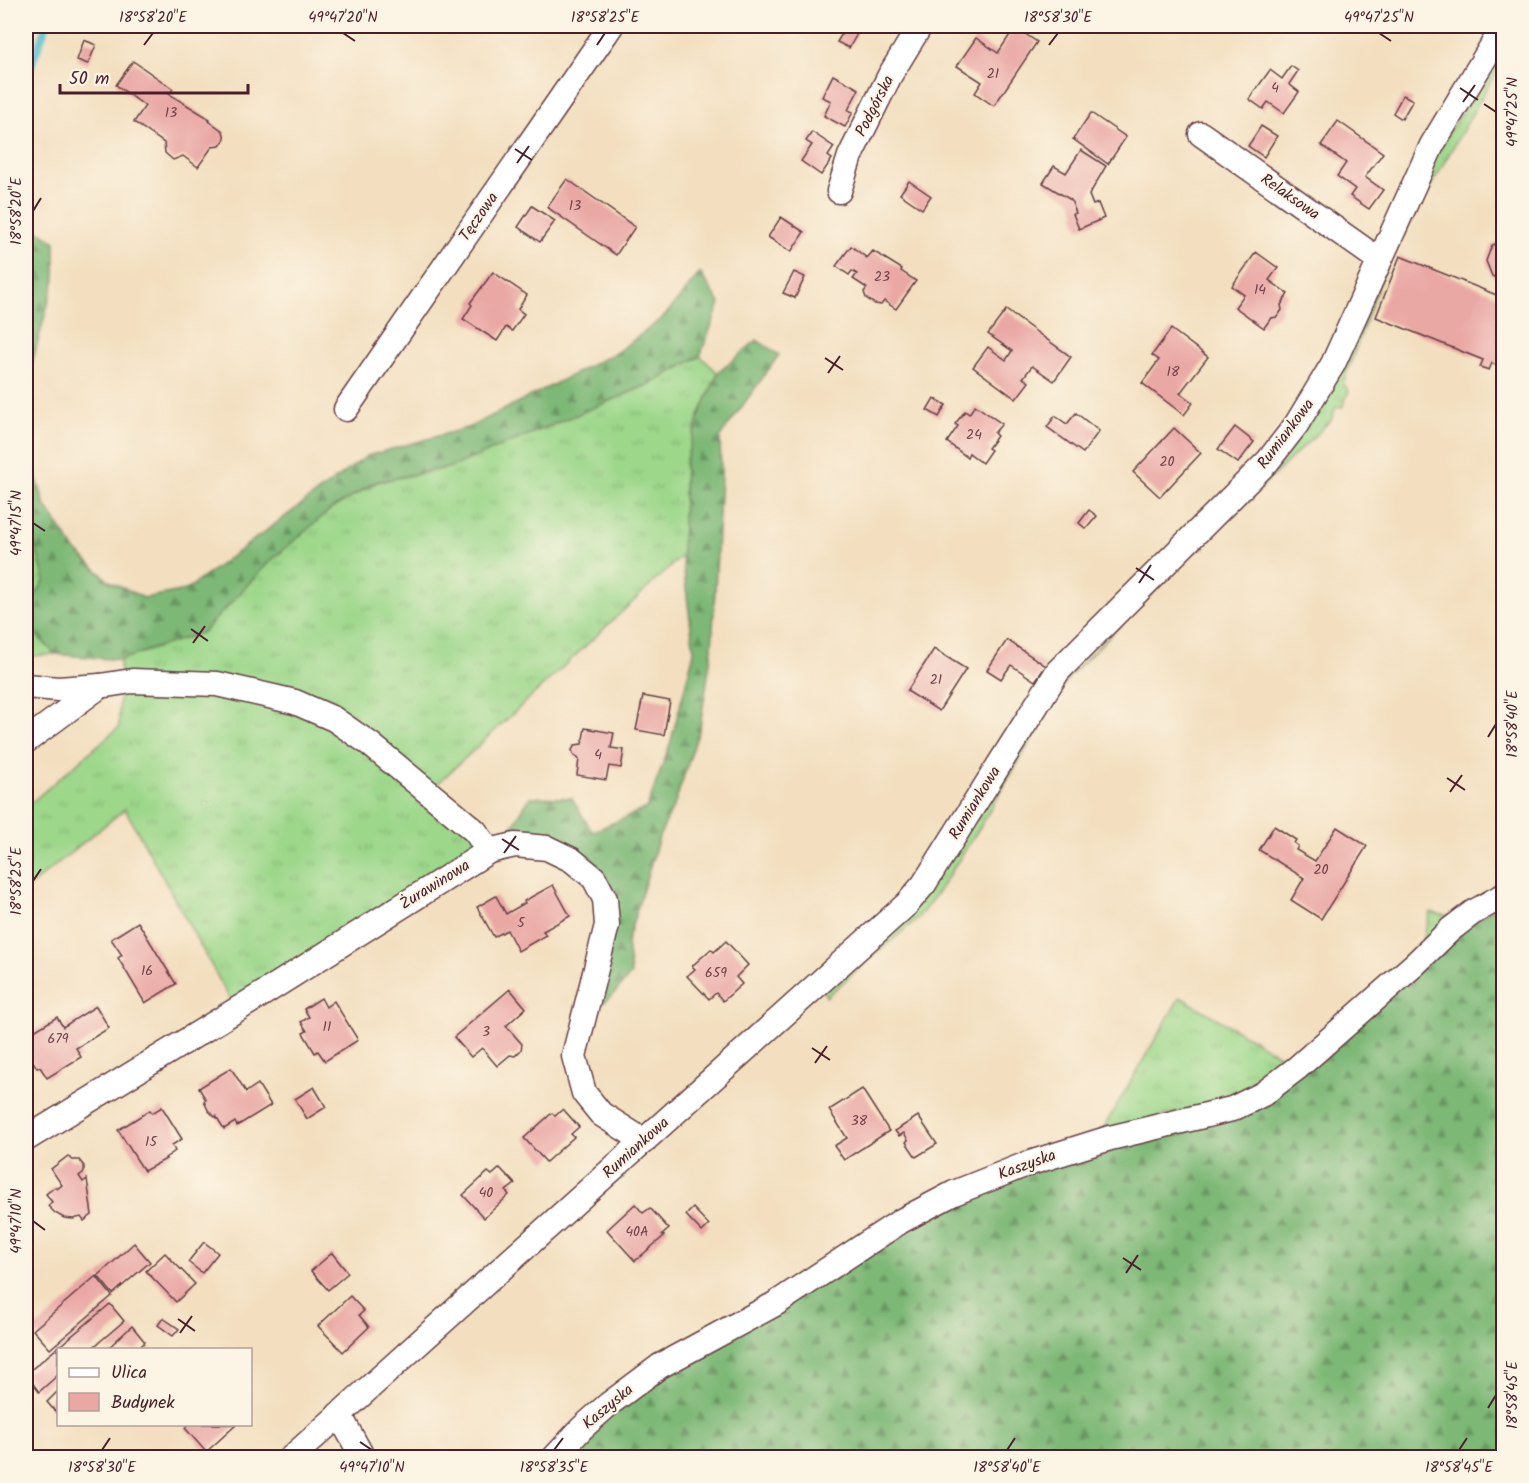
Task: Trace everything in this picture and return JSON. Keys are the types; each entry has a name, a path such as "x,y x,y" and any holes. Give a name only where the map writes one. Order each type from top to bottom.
{"street":[{"name":"Tęczowa","path":"346,409 611,26"},
{"name":"Podgórska","path":"839,191 850,156 890,75 920,26"},
{"name":"Rumiankowa","path":"291,1458 907,904 924,884 1058,671 1268,461 1296,425 1333,364 1432,145 1503,26"},
{"name":"Relaksowa","path":"1201,134 1379,260"},
{"path":"26,686 58,689 132,681 216,684 295,702 334,719 370,744 475,831 489,851"},
{"path":"26,741 100,686"},
{"name":"Żurawinowa","path":"26,1140 489,851 515,845 547,848 572,860 594,878 605,899 607,925 574,1056 584,1093 601,1114 644,1141"},
{"name":"Kaszyska","path":"554,1458 609,1404 660,1366 775,1304 901,1221 954,1193 1027,1164 1110,1138 1232,1109 1263,1094 1415,964 1450,930 1472,913 1503,896"},
{"path":"339,1414 363,1458"}],"green space":[{"path":"1503,62 1503,67 1499,67 1388,261 1343,383 1349,391 1342,407 1336,407 1331,420 1221,526 1222,520 1267,474 1438,148 1494,65"},
{"path":"26,222 55,242 55,279 27,381 26,444"},
{"path":"700,273 720,303 700,356 650,384 451,467 376,482 331,509 268,563 203,632 120,660 55,654 26,624 26,611 45,580 26,514 26,444 45,505 74,549 109,581 144,598 186,590 367,456 470,427 617,352 663,318"},
{"path":"757,340 779,355 720,437 721,475 712,649 700,727 675,803 659,837 627,942 631,974 613,995 590,1013 600,872 506,837 530,797 572,798 592,832 647,808 671,741 694,652 682,556 685,463 699,416 718,373"},
{"path":"700,356 718,373 699,416 685,463 682,556 434,787 506,837 471,846 444,868 232,1003 125,809 26,889 26,807 119,727 120,660 203,632 268,563 331,509 377,482 451,467 650,384"},
{"path":"26,514 45,580 26,611"},
{"path":"1206,547 1193,552 1069,677 980,827 938,892 918,918 826,997 824,990 864,957 1057,688 1195,548"},
{"path":"26,624 55,654 26,657"},
{"path":"1503,902 1503,1457 562,1458 612,1409 904,1229 1029,1168 1234,1113 1460,931"},
{"path":"1430,912 1455,918 1421,948"},
{"path":"1180,997 1288,1060 1248,1092 1100,1134"}],"building":[{"path":"1366,26 1377,26 1373,31"},
{"path":"1377,26 1390,26 1385,32"},
{"path":"846,27 857,34 849,48 837,42"},
{"path":"1015,27 1037,42 994,106 975,93 982,82 957,66 976,38 998,53"},
{"path":"84,40 96,45 88,64 77,60"},
{"path":"133,61 173,89 169,94 210,119 209,121 223,131 225,139 220,146 212,147 198,167 183,156 173,160 165,153 164,143 134,122 145,106 116,85"},
{"path":"1291,66 1298,71 1289,84 1299,92 1284,113 1268,102 1263,109 1249,99 1270,70 1282,79"},
{"path":"833,75 859,89 848,110 853,112 845,127 824,116 831,101 822,97"},
{"path":"1403,95 1413,100 1402,119 1393,113"},
{"path":"1091,113 1126,137 1108,164 1073,139"},
{"path":"1338,121 1383,153 1365,177 1383,190 1369,209 1350,196 1355,189 1337,176 1346,163 1321,145"},
{"path":"1261,126 1277,136 1264,157 1248,146"},
{"path":"812,132 834,147 828,156 832,159 821,175 801,161 812,145 806,141"},
{"path":"1081,150 1106,166 1089,195 1093,205 1098,203 1104,218 1079,229 1071,200 1043,183 1054,166 1066,173"},
{"path":"567,179 635,227 616,255 547,207"},
{"path":"909,181 931,196 922,209 900,194"},
{"path":"532,206 555,221 540,242 518,227"},
{"path":"781,217 804,232 791,252 768,237"},
{"path":"1504,241 1504,282 1492,276 1486,261 1492,245"},
{"path":"851,246 867,258 873,251 902,269 901,271 916,281 896,309 884,301 881,305 875,304 866,298 864,292 867,288 853,279 857,274 852,271 849,275 836,266"},
{"path":"1256,252 1278,268 1269,280 1288,294 1281,305 1282,310 1277,317 1271,318 1264,328 1235,307 1244,295 1232,286"},
{"path":"1400,256 1504,298 1504,355 1499,367 1492,363 1489,370 1480,367 1483,360 1376,317"},
{"path":"493,272 527,295 518,309 524,314 512,331 506,327 497,341 463,319 472,305 470,303"},
{"path":"794,272 805,277 795,298 783,293"},
{"path":"1006,310 1071,357 1054,381 1032,366 1023,378 1029,382 1016,399 973,367 988,347 1006,360 1012,351 988,334"},
{"path":"1171,329 1208,357 1180,393 1193,403 1184,415 1142,383 1159,360 1152,355"},
{"path":"934,398 946,405 939,417 927,410"},
{"path":"975,405 1002,424 994,433 997,436 988,448 991,450 982,463 969,453 967,457 947,442 958,426 955,424 965,411 969,414"},
{"path":"1076,413 1099,431 1083,453 1047,427 1055,416 1067,424"},
{"path":"1235,427 1254,442 1238,463 1218,449"},
{"path":"1174,428 1201,453 1160,497 1133,472"},
{"path":"1089,510 1097,516 1086,529 1079,523"},
{"path":"1007,640 1046,666 1035,681 1011,665 1001,679 987,670"},
{"path":"934,649 966,669 939,711 907,691"},
{"path":"643,696 670,701 664,735 636,730"},
{"path":"585,728 614,733 611,748 624,750 621,768 609,766 606,780 577,775 579,759 574,756 572,750 575,745 582,744"},
{"path":"1274,826 1296,840 1294,843 1298,846 1296,850 1315,861 1337,827 1367,846 1321,919 1291,900 1304,878 1259,850"},
{"path":"553,885 570,916 543,931 546,935 518,951 507,930 494,937 477,907 496,896 506,914"},
{"path":"138,922 176,984 145,1003 118,958 122,955 111,939"},
{"path":"726,941 748,965 736,977 742,984 723,1001 716,993 709,999 687,976 695,969 692,966 711,949 714,952"},
{"path":"510,989 526,1008 506,1026 522,1044 521,1050 515,1056 510,1055 497,1066 482,1048 471,1057 454,1037"},
{"path":"321,998 326,1007 334,1001 358,1040 325,1061 318,1051 315,1053 303,1033 307,1031 301,1022 309,1017 304,1009"},
{"path":"96,1006 109,1028 76,1048 81,1057 47,1078 40,1067 37,1068 26,1050 29,1049 26,1036 57,1017 63,1027"},
{"path":"231,1068 246,1092 258,1084 271,1105 237,1126 235,1122 224,1129 216,1116 208,1110 204,1101 206,1100 199,1088"},
{"path":"314,1087 326,1107 307,1119 295,1099"},
{"path":"862,1089 889,1131 844,1160 834,1146 847,1138 829,1110"},
{"path":"162,1107 182,1139 172,1145 175,1151 166,1159 144,1171 118,1130 150,1110 152,1113"},
{"path":"563,1109 579,1127 571,1134 574,1137 546,1162 524,1138 552,1113 555,1116"},
{"path":"918,1116 937,1144 916,1157 906,1142 908,1140 904,1133 899,1136 895,1131"},
{"path":"68,1156 72,1160 79,1160 84,1166 84,1172 79,1176 83,1182 87,1179 92,1215 84,1221 81,1217 64,1218 48,1206 52,1202 46,1194 62,1185 51,1169"},
{"path":"500,1168 515,1184 506,1191 509,1195 484,1218 463,1195 488,1172 492,1175"},
{"path":"635,1204 643,1213 650,1208 669,1229 635,1261 607,1230"},
{"path":"693,1208 709,1225 702,1232 686,1215"},
{"path":"204,1242 218,1253 202,1273 188,1262"},
{"path":"134,1243 150,1262 113,1294 98,1276"},
{"path":"165,1253 195,1284 176,1302 146,1271"},
{"path":"332,1253 348,1273 328,1290 311,1271"},
{"path":"96,1276 112,1296 50,1349 33,1330"},
{"path":"350,1296 364,1311 359,1315 369,1327 343,1352 318,1326"},
{"path":"110,1304 124,1321 92,1348 57,1348"},
{"path":"163,1318 179,1329 173,1336 158,1325"},
{"path":"132,1326 145,1342 139,1348 108,1348"},
{"path":"57,1348 57,1376 39,1392 26,1374"},
{"path":"57,1392 57,1414 47,1402"},
{"path":"187,1426 235,1426 206,1452 185,1428"}],"waterway":[{"path":"26,79 46,26"}]}
